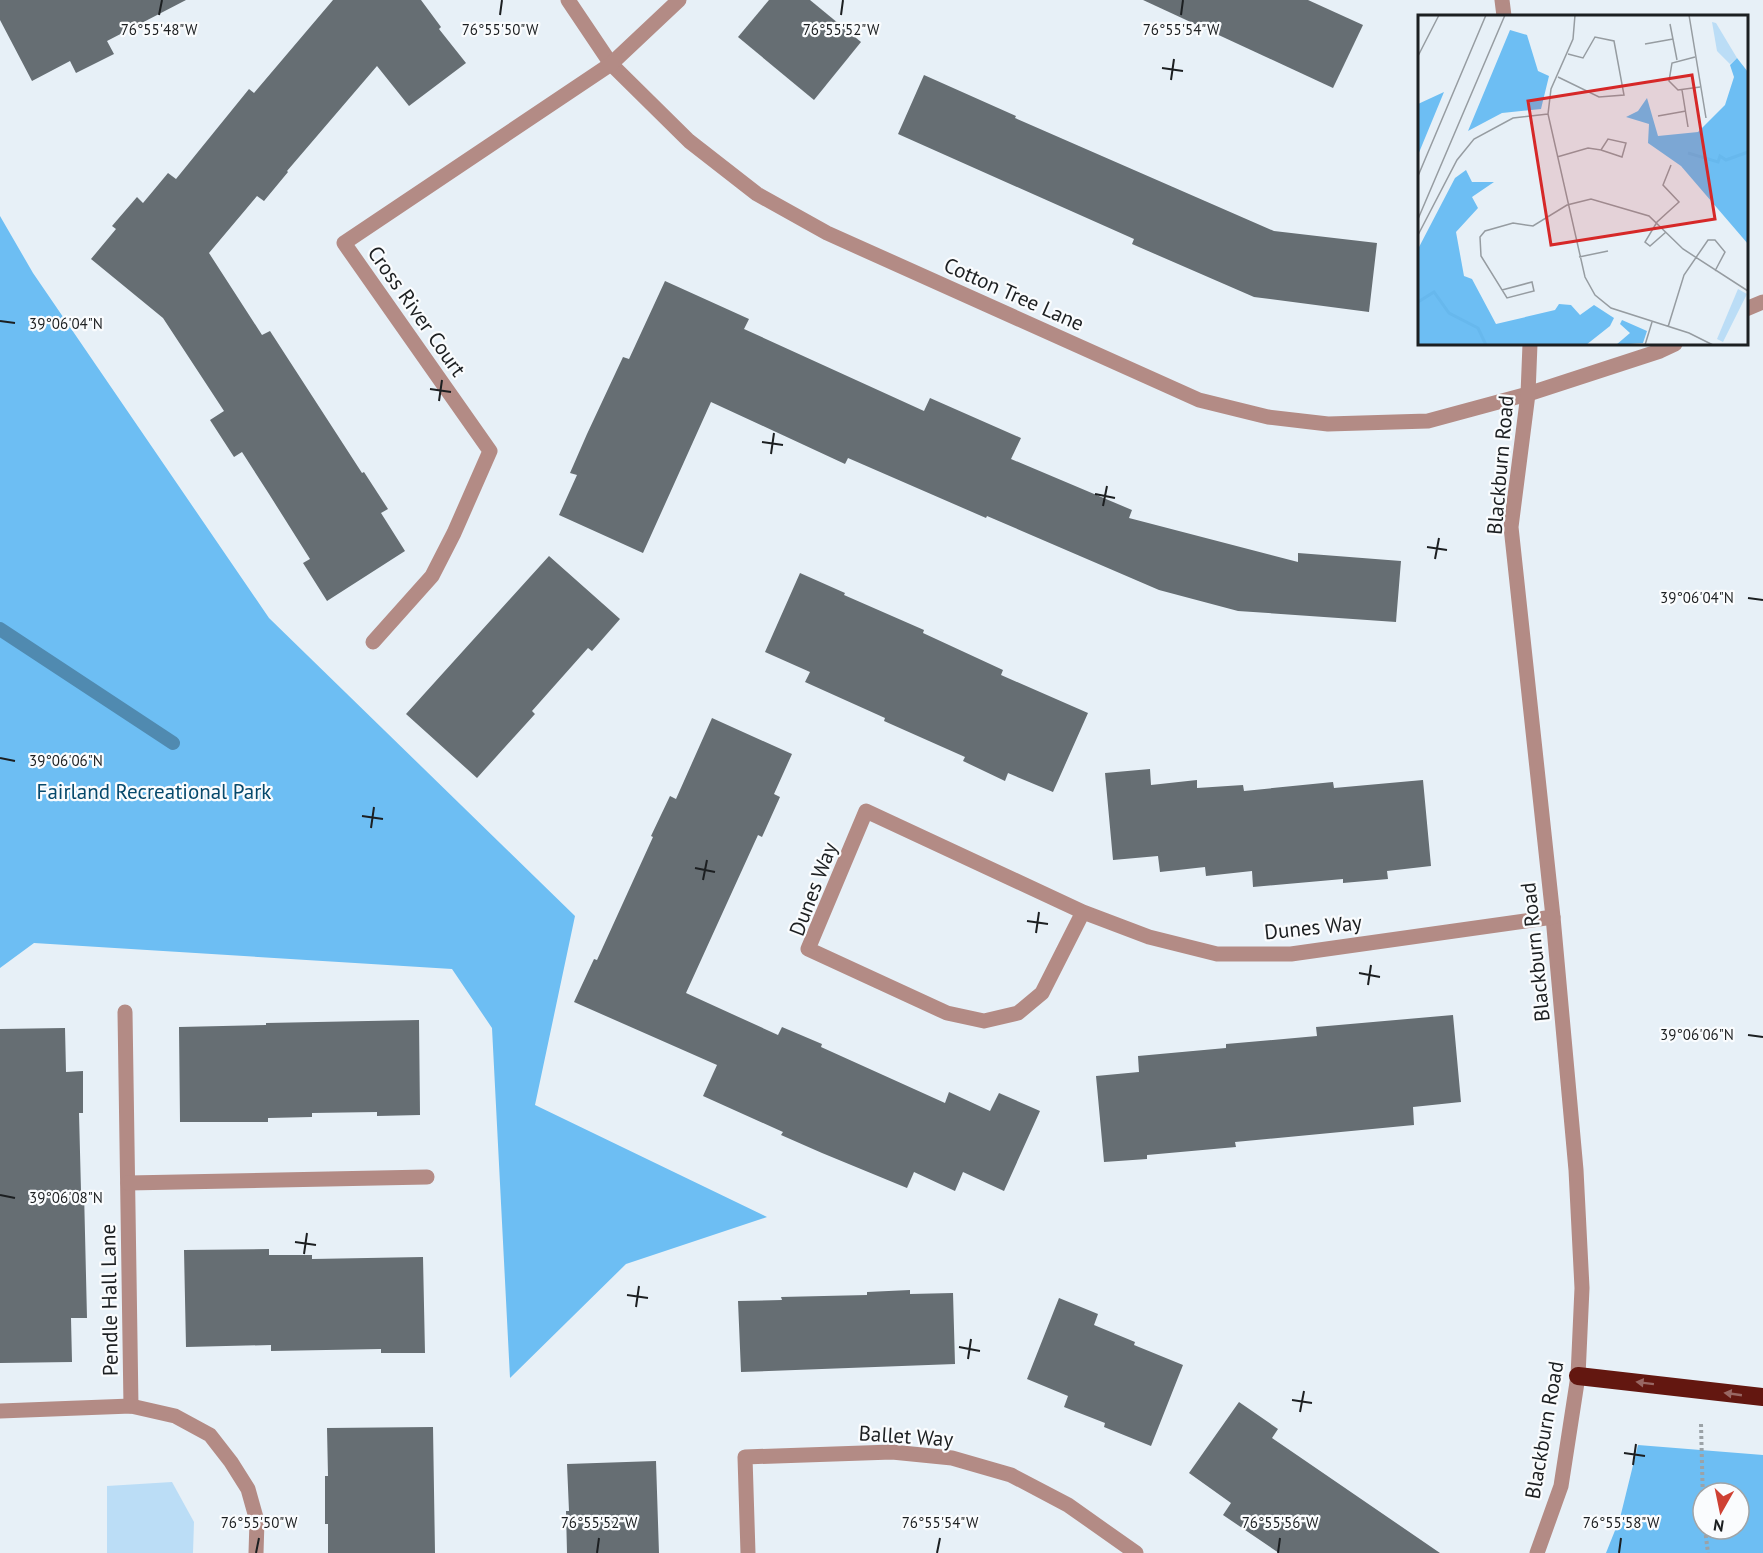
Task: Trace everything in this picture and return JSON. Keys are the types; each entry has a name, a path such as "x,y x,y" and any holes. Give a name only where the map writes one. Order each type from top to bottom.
{"highway":[{"path":"1578,1376 1763,1397"}],"street":[{"name":"Cotton Tree Lane","path":"568,0 611,64 689,141 757,194 827,233 1199,400 1268,417 1328,424 1428,421 1528,394 1673,345"},
{"path":"611,64 679,0"},
{"path":"1502,0 1504,15"},
{"name":"Cross River Court","path":"373,642 432,576 454,533 490,451 344,243 611,64"},
{"path":"1748,308 1763,302"},
{"name":"Blackburn Road","path":"1530,345 1528,394 1512,527 1553,917 1577,1181 1582,1288 1578,1376 1561,1486 1537,1553"},
{"name":"Dunes Way","path":"1083,912 1042,993 1018,1013 984,1021 947,1013 808,949 866,811 1083,912 1149,937 1216,954 1291,954 1553,917"},
{"name":"Pendle Hall Lane","path":"125,1012 131,1406"},
{"path":"128,1183 427,1177"},
{"path":"0,1411 131,1406 175,1416 210,1434 231,1461 248,1489 257,1521 256,1553"},
{"name":"Ballet Way","path":"748,1553 745,1457 892,1452 952,1458 1011,1475 1068,1505 1136,1553"}],"path":[{"path":"1702,1481 1701,1419 1703,1390"}],"shaded area":[{"path":"172,1482 194,1522 193,1553 107,1553 107,1486"}],"green space":[{"name":"Fairland Recreational Park","path":"0,216 33,273 269,618 575,916 535,1105 767,1217 626,1264 510,1378 492,1028 452,969 34,943 0,968"},
{"path":"1638,1445 1763,1455 1763,1553 1606,1553 1620,1518"}],"building":[{"path":"0,0 186,0 107,41 114,54 76,73 70,61 32,81 0,20"},
{"path":"333,0 421,0 441,27 439,29 466,63 409,106 377,66 264,201 257,196 209,253 262,335 270,331 362,473 364,472 388,509 381,513 405,551 327,601 303,563 310,559 242,452 234,457 210,420 224,411 163,318 91,259 116,229 112,226 137,197 143,203 168,173 176,179 249,89 254,93"},
{"path":"769,0 810,0 861,42 814,100 738,37"},
{"path":"1143,0 1308,0 1363,25 1333,88"},
{"path":"924,75 1016,116 1015,118 1274,231 1377,243 1369,312 1254,297 1132,244 1134,239 898,134"},
{"path":"665,281 749,319 744,329 924,411 930,398 1021,438 1011,459 1132,510 1129,518 1298,562 1298,553 1401,561 1396,622 1238,611 1159,590 848,458 845,464 711,402 643,553 559,515 577,475 570,473 587,434 623,357 629,359"},
{"path":"549,556 620,619 592,651 588,648 532,711 535,714 477,778 406,714"},
{"path":"800,573 924,630 923,633 1003,670 1001,675 1088,713 1053,792 1008,773 1005,781 963,761 965,757 805,682 810,672 765,652"},
{"path":"712,718 792,754 774,794 780,797 762,837 758,835 686,993 778,1035 782,1027 945,1103 949,1092 990,1111 999,1093 1040,1111 1004,1191 963,1172 955,1191 914,1172 907,1188 781,1135 783,1132 703,1096 717,1065 574,1002 594,959 597,960 670,796 676,799"},
{"path":"1150,769 1151,785 1197,780 1197,788 1243,785 1244,791 1333,782 1334,788 1423,780 1431,866 1387,871 1388,879 1343,883 1343,879 1253,887 1252,871 1206,876 1205,867 1160,872 1158,856 1113,860 1105,773"},
{"path":"1453,1015 1461,1102 1413,1107 1414,1125 1235,1142 1236,1147 1147,1155 1147,1159 1104,1162 1096,1076 1139,1072 1138,1056 1226,1048 1226,1044 1317,1036 1316,1027"},
{"path":"419,1020 420,1115 377,1116 377,1112 312,1113 312,1117 268,1118 268,1122 180,1122 179,1027"},
{"path":"65,1028 66,1072 83,1071 83,1113 79,1113 81,1191 84,1191 87,1318 71,1318 72,1362 0,1363 0,1029"},
{"path":"269,1249 269,1255 312,1255 312,1259 423,1257 425,1353 381,1353 381,1349 271,1351 271,1345 186,1347 184,1250"},
{"path":"910,1290 910,1294 953,1293 955,1364 741,1372 738,1301 782,1300 781,1297 867,1295 867,1292"},
{"path":"1059,1298 1098,1314 1094,1325 1135,1342 1134,1345 1183,1365 1151,1446 1104,1427 1105,1423 1064,1407 1068,1396 1027,1379"},
{"path":"1239,1402 1278,1429 1272,1438 1440,1553 1279,1553 1223,1515 1231,1503 1189,1473"},
{"path":"433,1427 435,1553 328,1553 328,1524 325,1524 325,1476 328,1476 327,1428"},
{"path":"656,1461 659,1553 567,1553 566,1511 569,1511 567,1464"}],"waterway":[{"path":"0,629 173,743"}]}
